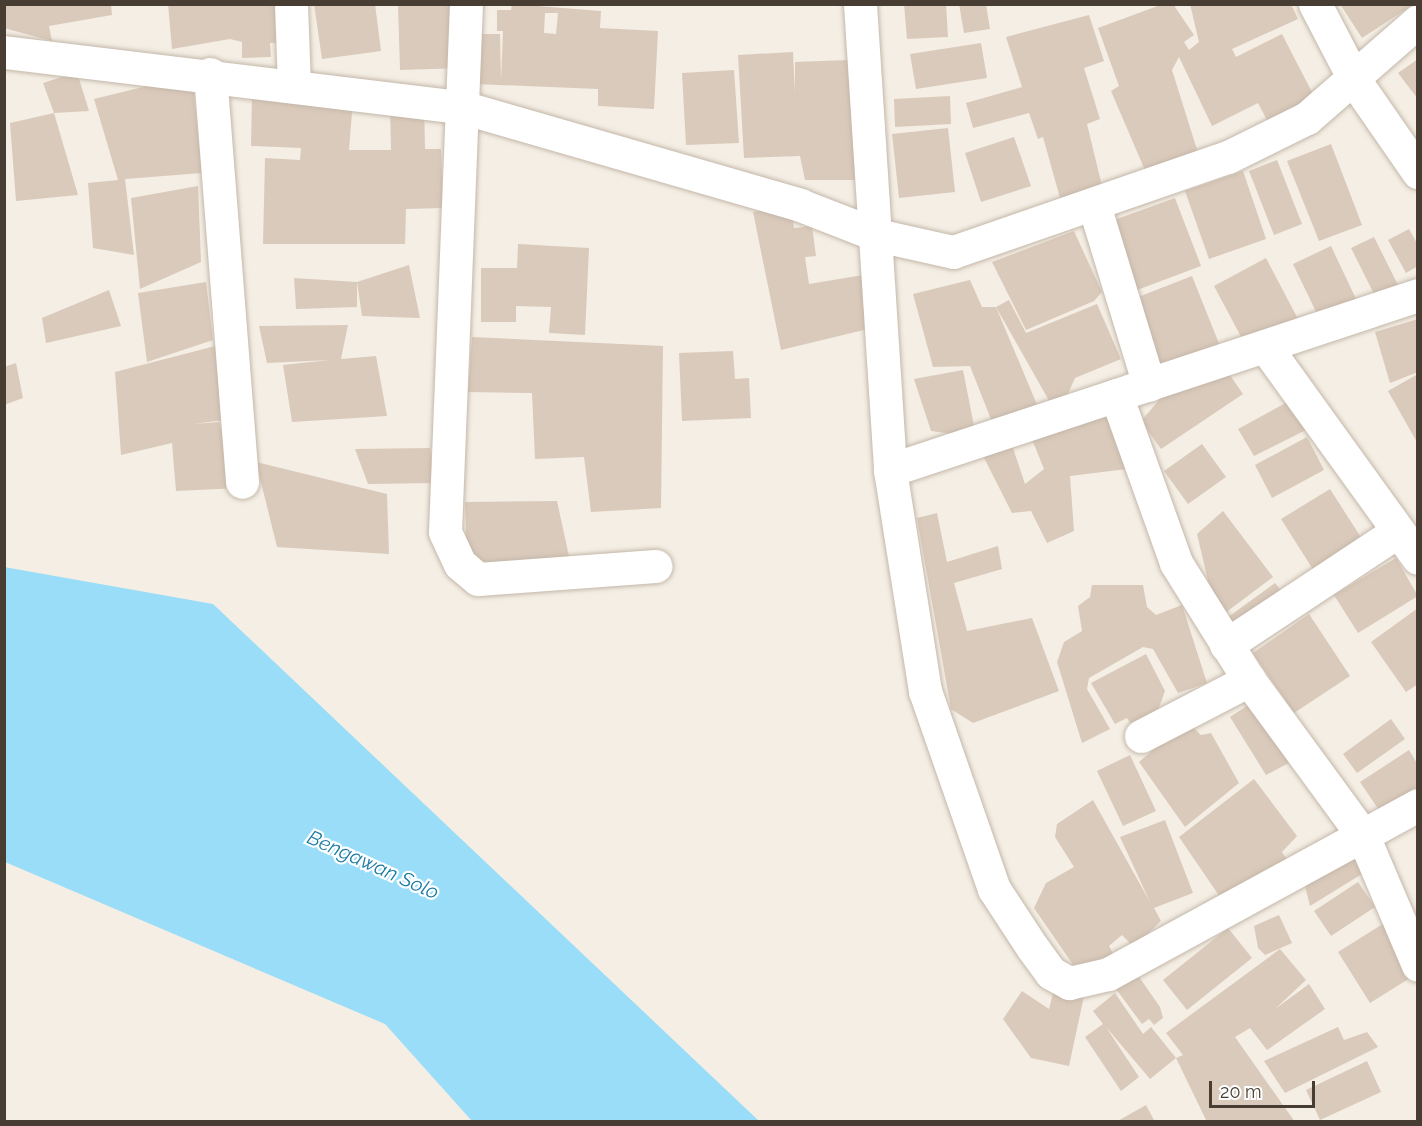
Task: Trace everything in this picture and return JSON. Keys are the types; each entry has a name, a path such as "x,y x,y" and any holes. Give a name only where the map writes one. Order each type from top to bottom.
{"street":[{"path":"291,4 294,86"},
{"path":"466,4 465,108 445,531 460,564 478,579 657,566"},
{"path":"860,4 877,235 890,470 925,692 994,889 1052,973 1070,983 1107,974 1418,805"},
{"path":"1315,4 1355,81 1418,172"},
{"path":"4,52 210,74 465,108 800,205 877,235 953,252 1094,205 1238,152 1307,118 1355,81 1418,21"},
{"path":"210,74 242,482"},
{"path":"1094,205 1149,385"},
{"path":"890,470 1418,295"},
{"path":"1265,346 1418,558"},
{"path":"1116,396 1176,563 1249,680 1363,836 1418,965"},
{"path":"1226,645 1398,531"},
{"path":"1141,735 1249,680"}],"water":[{"name":"Bengawan Solo","path":"4,567 213,604 759,1121 472,1121 385,1024 5,862"}],"building":[{"path":"4,4 111,4 112,15 49,26 52,41 4,28"},
{"path":"168,4 291,4 292,42 270,43 271,57 242,58 242,42 230,39 172,49"},
{"path":"314,4 375,4 381,51 322,59"},
{"path":"398,4 455,4 463,68 400,70"},
{"path":"512,4 601,11 600,28 658,31 654,109 598,106 598,89 475,84 474,34 500,34 501,81 503,31 497,31 497,10 511,10","holes":["545,13 558,13 556,34 544,33"]},
{"path":"904,4 946,4 948,37 907,39"},
{"path":"959,4 986,4 990,29 964,33"},
{"path":"1163,4 1173,4 1194,35 1184,42 1189,50 1199,42 1190,4 1291,4 1298,19 1232,49 1236,57 1282,34 1316,100 1269,124 1258,103 1212,126 1179,57 1172,70 1199,156 1147,175 1111,91 1119,86 1098,28"},
{"path":"1340,4 1414,4 1362,38"},
{"path":"1089,15 1104,61 1084,68 1100,119 1087,124 1103,190 1060,198 1043,137 1038,139 1029,113 973,128 966,103 1022,87 1006,37"},
{"path":"981,43 987,78 916,89 910,54"},
{"path":"793,52 795,93 795,62 848,60 856,180 805,180 800,156 744,158 738,55"},
{"path":"1418,59 1418,99 1398,73"},
{"path":"734,70 739,143 686,145 682,73"},
{"path":"77,72 89,111 54,113 43,83"},
{"path":"192,75 202,173 125,179 134,255 93,248 88,183 118,180 94,99"},
{"path":"252,95 353,100 349,150 391,150 390,105 424,104 425,149 441,149 443,208 406,209 405,244 263,244 265,158 300,160 301,148 251,146"},
{"path":"950,96 951,124 895,127 894,99"},
{"path":"54,113 78,195 16,201 10,123"},
{"path":"948,128 955,192 899,198 892,134"},
{"path":"1014,137 1031,186 981,202 965,153"},
{"path":"1331,144 1362,225 1319,241 1287,161"},
{"path":"1277,160 1302,224 1274,235 1249,171"},
{"path":"1243,171 1266,239 1209,259 1185,191"},
{"path":"198,186 201,262 140,289 131,198"},
{"path":"1175,198 1201,266 1129,293 1103,224"},
{"path":"791,206 794,228 812,226 816,256 805,257 809,284 863,275 872,328 781,350 753,212"},
{"path":"1409,229 1418,245 1418,266 1406,273 1388,240"},
{"path":"1074,231 1102,292 1094,301 1026,330 992,262"},
{"path":"1374,237 1402,293 1379,304 1351,248"},
{"path":"518,244 589,248 585,335 549,333 551,307 516,306 516,322 481,322 481,268 517,268"},
{"path":"1331,246 1357,301 1319,318 1293,264"},
{"path":"1266,258 1298,319 1246,346 1214,286"},
{"path":"409,265 420,318 362,316 357,282"},
{"path":"1192,276 1222,351 1158,377 1128,301"},
{"path":"294,278 357,282 357,307 296,309"},
{"path":"970,280 982,307 996,307 1038,407 992,422 970,366 933,367 913,294"},
{"path":"206,282 213,340 147,362 138,293"},
{"path":"109,290 121,326 46,343 42,318"},
{"path":"1009,300 1026,333 1097,304 1121,359 1075,378 1063,405 1052,406 996,307"},
{"path":"1418,319 1418,372 1390,383 1375,332"},
{"path":"348,325 341,359 376,356 387,416 292,422 283,365 330,360 267,363 259,326"},
{"path":"472,337 663,346 661,508 591,512 584,457 535,459 532,393 468,392"},
{"path":"223,344 231,419 194,424 219,422 239,488 176,491 172,443 121,455 115,372"},
{"path":"733,351 735,379 749,378 751,418 682,421 679,353"},
{"path":"16,363 23,398 4,405 4,367"},
{"path":"1223,365 1243,394 1161,449 1141,421 1166,392"},
{"path":"963,370 974,426 960,435 931,431 914,379"},
{"path":"1418,374 1418,444 1388,391"},
{"path":"1291,400 1310,428 1254,456 1238,429"},
{"path":"1113,410 1135,468 1070,476 1074,531 1047,543 1031,511 1012,513 978,446 1009,436 1025,484 1044,469 1029,432"},
{"path":"1307,437 1324,470 1272,498 1255,465"},
{"path":"1202,444 1226,477 1188,504 1164,471"},
{"path":"430,448 434,483 368,484 355,449"},
{"path":"256,462 387,494 389,554 277,547"},
{"path":"1330,489 1362,539 1314,571 1281,519"},
{"path":"557,501 570,561 467,562 465,502"},
{"path":"1223,511 1273,577 1225,613 1212,598 1197,534"},
{"path":"937,513 947,562 998,546 1002,569 954,583 967,631 1032,618 1059,691 973,723 951,709 917,518"},
{"path":"1396,558 1418,596 1358,633 1334,595"},
{"path":"1275,583 1286,597 1232,637 1224,620"},
{"path":"1092,585 1143,585 1147,607 1156,615 1182,605 1207,683 1178,693 1153,649 1143,647 1089,678 1087,689 1110,729 1082,743 1057,662 1064,642 1082,631 1078,606 1090,597"},
{"path":"1418,608 1418,684 1406,692 1371,642"},
{"path":"1309,614 1350,676 1294,713 1253,653"},
{"path":"1146,654 1165,691 1157,713 1137,734 1127,718 1115,724 1091,683"},
{"path":"1256,700 1298,758 1266,775 1230,717"},
{"path":"1391,719 1405,739 1357,773 1343,754"},
{"path":"1194,728 1201,735 1211,733 1239,783 1185,827 1139,762 1174,732"},
{"path":"1409,750 1418,765 1418,800 1381,813 1360,782"},
{"path":"1130,755 1156,811 1123,826 1097,771"},
{"path":"1254,779 1297,836 1282,852 1288,861 1222,900 1179,837"},
{"path":"1093,800 1150,902 1120,837 1165,820 1193,893 1154,908 1161,921 1134,947 1122,935 1109,946 1115,957 1078,972 1034,908 1046,883 1074,867 1055,837 1057,824"},
{"path":"1360,852 1370,869 1310,906 1305,886"},
{"path":"1358,882 1375,907 1331,936 1314,911"},
{"path":"1279,915 1292,943 1265,955 1258,948 1254,926"},
{"path":"1386,922 1418,973 1370,1003 1338,952"},
{"path":"1228,928 1252,958 1187,1010 1163,980"},
{"path":"1280,949 1306,980 1275,1009 1309,984 1325,1009 1267,1050 1250,1028 1235,1037 1295,1122 1207,1122 1176,1058 1183,1055 1166,1033"},
{"path":"1137,974 1160,1007 1163,1018 1154,1025 1149,1019 1142,1024 1116,989"},
{"path":"1054,989 1084,996 1069,1066 1031,1058 1003,1019 1022,991 1049,1009"},
{"path":"1115,993 1143,1034 1151,1027 1176,1058 1150,1079 1106,1027 1139,1077 1121,1091 1085,1037 1103,1024 1093,1011"},
{"path":"1338,1027 1344,1040 1367,1032 1378,1047 1285,1093 1264,1061"},
{"path":"1367,1061 1381,1092 1320,1120 1306,1090"},
{"path":"1146,1105 1155,1122 1116,1122"}]}
